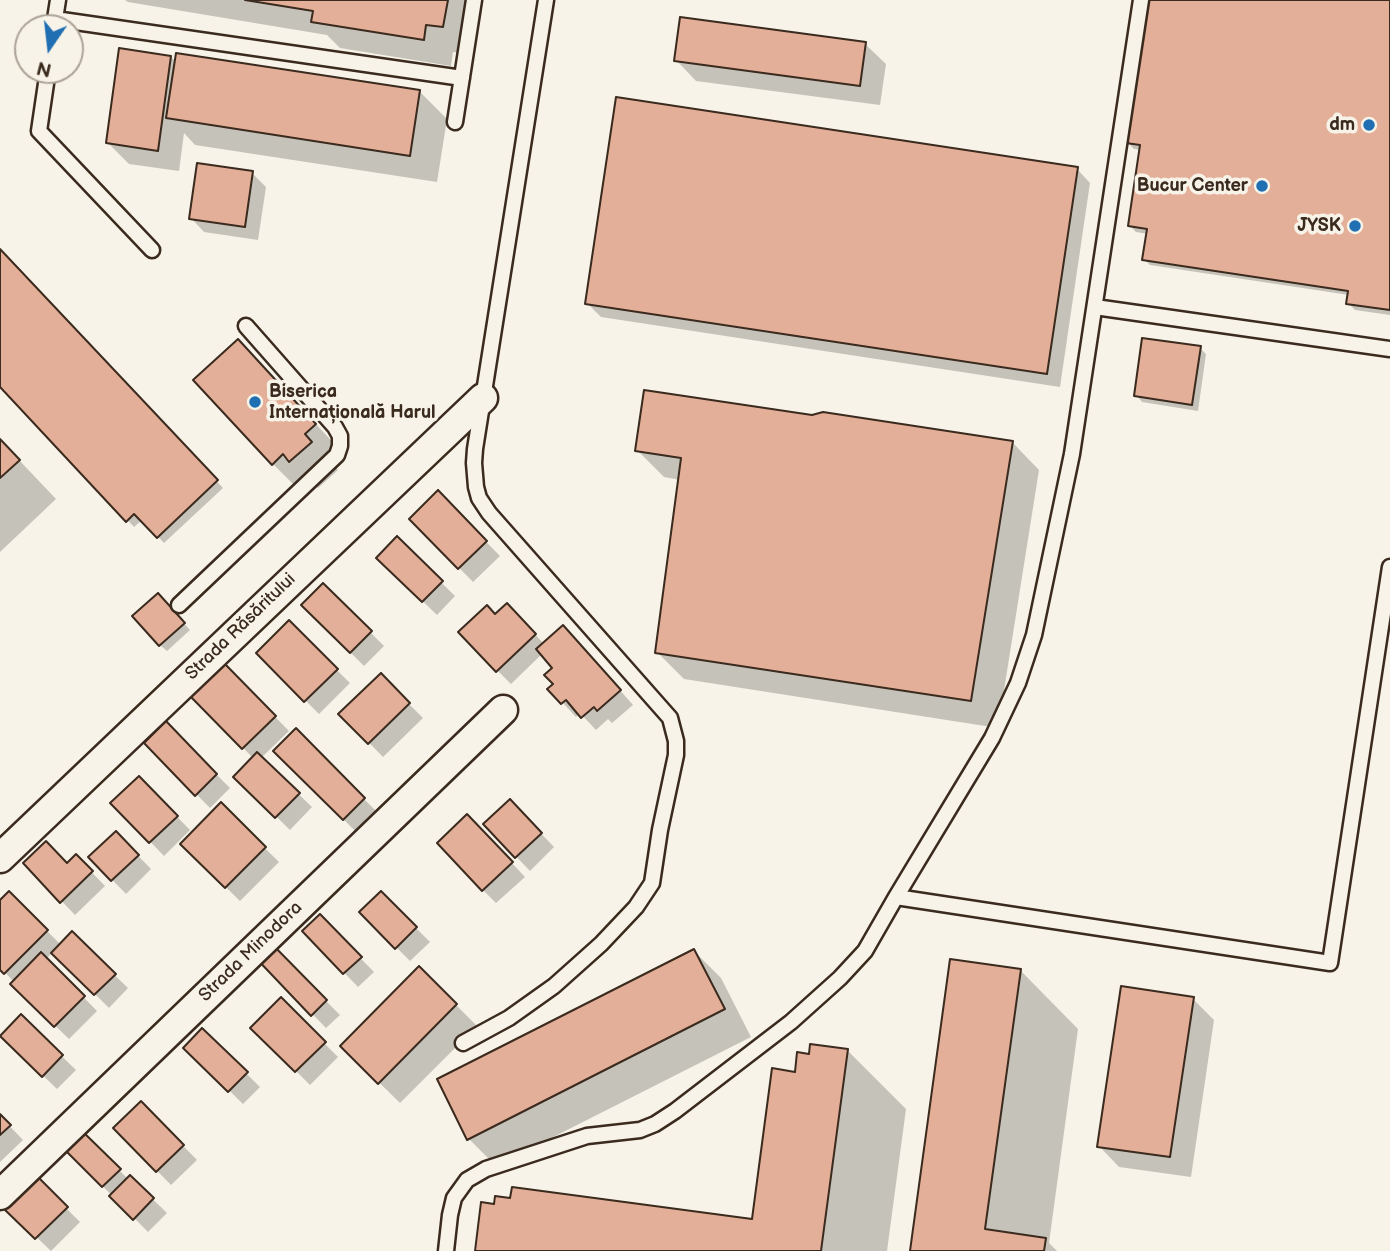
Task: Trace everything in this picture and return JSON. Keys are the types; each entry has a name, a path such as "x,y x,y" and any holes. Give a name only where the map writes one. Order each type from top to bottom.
{"street":[{"name":"Strada Răsăritului","path":"0,858 483,398"},
{"name":"Strada Minodora","path":"0,1195 503,710"}],"lane":[{"path":"456,122 474,0"},
{"path":"463,1043 509,1018 554,986 601,944 636,907 652,883 676,755 676,741 670,718 489,513 479,498 474,476 483,398 546,0"},
{"path":"446,1251 454,1198 467,1180 486,1169 587,1136 640,1130 655,1124 780,1030 840,978 865,951 992,738 1018,683 1034,635 1070,467 1141,0"},
{"path":"84,28 462,78"},
{"path":"46,84 39,131 152,250"},
{"path":"1095,307 1390,349"},
{"path":"179,605 337,455 340,446 340,436 335,427 246,326"},
{"path":"896,897 1330,963 1390,567"}],"building":[{"path":"245,0 448,0 443,27 426,25 424,40 311,22 313,11"},
{"name":"Bucur Center","path":"1147,0 1390,0 1390,310 1346,304 1348,291 1142,260 1147,229 1128,226 1140,145 1126,143"},
{"path":"680,17 866,42 860,86 674,61"},
{"path":"119,48 171,56 158,151 106,143"},
{"path":"176,53 420,90 410,156 166,118"},
{"path":"616,97 1078,167 1047,374 585,304"},
{"path":"197,163 253,171 245,227 189,219"},
{"path":"0,249 218,480 157,538 134,514 126,522 0,387"},
{"path":"1142,338 1201,346 1192,405 1134,396"},
{"name":"Biserica Internațională Harul","path":"238,339 316,424 305,434 312,442 289,462 283,454 272,465 193,380"},
{"path":"644,390 812,415 823,412 1013,441 971,701 655,653 681,458 635,451"},
{"path":"0,439 20,460 0,478"},
{"path":"438,490 487,541 458,569 409,519"},
{"path":"397,536 443,581 422,602 376,558"},
{"path":"323,583 372,631 350,653 301,605"},
{"path":"158,593 185,623 159,646 132,616"},
{"path":"507,603 536,634 496,672 458,632 487,605 495,614"},
{"path":"289,620 338,669 304,702 256,653"},
{"path":"563,625 621,690 597,711 594,707 581,718 566,700 561,704 547,689 553,684 544,675 552,668 536,649"},
{"path":"224,663 276,716 242,749 190,696"},
{"path":"381,673 410,703 368,744 338,714"},
{"path":"166,721 217,774 195,796 144,743"},
{"path":"296,728 365,798 343,820 273,751"},
{"path":"257,752 300,793 275,818 233,777"},
{"path":"139,776 178,816 149,843 110,803"},
{"path":"510,799 542,833 515,858 483,824"},
{"path":"221,802 266,847 225,888 180,844"},
{"path":"467,814 513,862 482,891 437,843"},
{"path":"116,831 139,855 111,881 88,857"},
{"path":"46,841 67,863 76,854 93,871 60,903 23,863"},
{"path":"9,891 48,930 4,974 0,970 0,900"},
{"path":"381,891 417,927 395,949 359,912"},
{"path":"320,914 362,957 343,974 302,931"},
{"path":"72,931 116,974 94,995 51,953"},
{"path":"268,940 327,1000 311,1016 253,955"},
{"path":"694,949 725,1009 467,1140 437,1079"},
{"path":"41,952 85,996 54,1027 10,984"},
{"path":"950,959 1021,969 985,1229 1046,1238 1044,1251 910,1251"},
{"path":"419,966 457,1004 378,1084 340,1046"},
{"path":"1121,986 1194,997 1170,1157 1097,1147"},
{"path":"281,997 326,1042 295,1072 250,1028"},
{"path":"21,1014 63,1055 42,1077 0,1036"},
{"path":"202,1028 248,1072 228,1092 183,1048"},
{"path":"810,1044 848,1049 821,1251 475,1251 481,1202 494,1204 495,1196 510,1198 512,1187 752,1219 772,1068 795,1072 797,1052 809,1054"},
{"path":"141,1101 184,1145 156,1172 113,1128"},
{"path":"0,1114 11,1125 0,1135"},
{"path":"80,1129 121,1169 102,1187 62,1147"},
{"path":"130,1175 154,1198 133,1220 109,1196"},
{"path":"37,1176 68,1207 35,1239 4,1209"}],"place":[{"name":"dm","path":"1369,125"},
{"name":"Bucur Center","path":"1262,186"},
{"name":"JYSK","path":"1355,226"},
{"name":"Biserica Internațională Harul","path":"255,402"}]}
